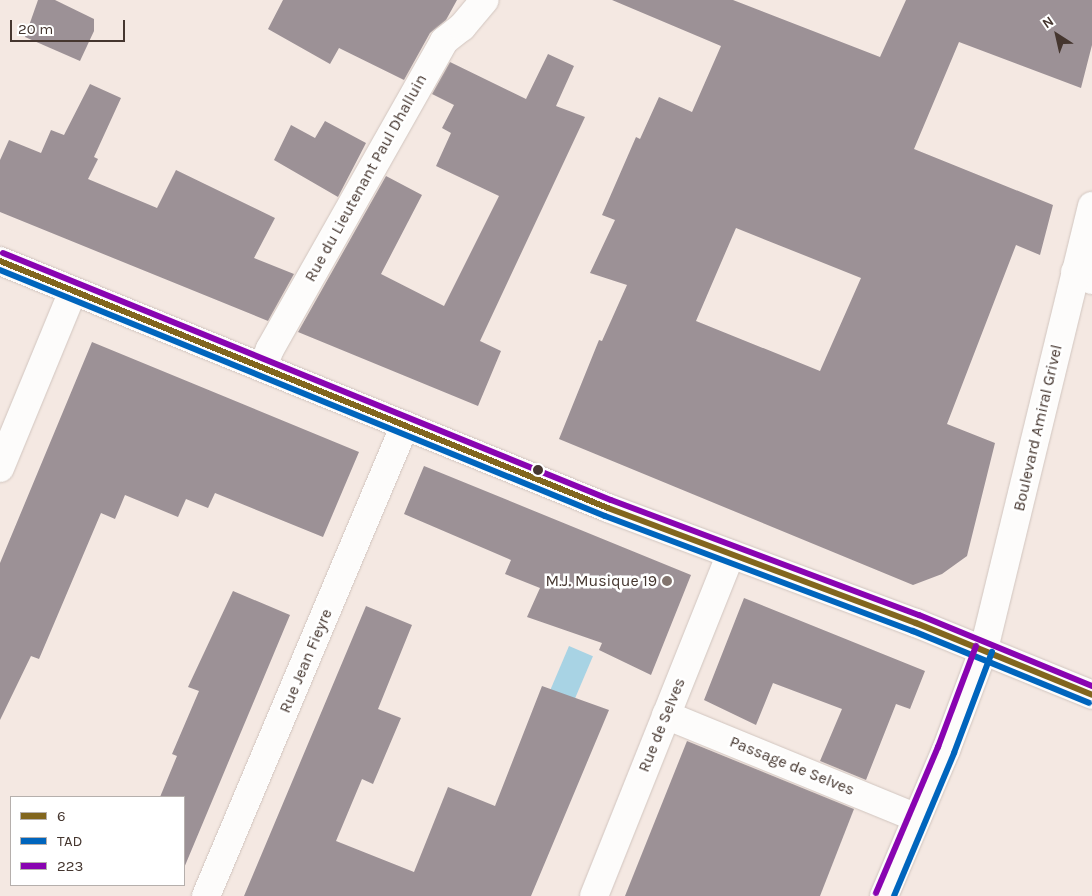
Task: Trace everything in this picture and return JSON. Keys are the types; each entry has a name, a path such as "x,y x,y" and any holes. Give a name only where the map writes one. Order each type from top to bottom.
{"main road":[{"name":"Rue du Lieutenant Paul Dhalluin","path":"263,367 270,349 444,41 462,27 485,0"},
{"name":"Boulevard Amiral Grivel","path":"884,896 984,649 1084,276 1092,206"},
{"path":"0,261 405,425 731,554 984,649 1092,695"},
{"path":"0,468 73,291"},
{"name":"Rue Jean Fieyre","path":"206,896 405,425"},
{"name":"Rue de Selves","path":"594,896 731,554"},
{"name":"Passage de Selves","path":"666,715 917,818"}],"water":[{"path":"569,646 593,656 573,702 549,692"}],"building":[{"path":"38,0 55,0 94,19 94,31 80,61 25,37"},
{"path":"283,0 457,0 446,20 430,33 404,80 339,48 330,64 268,29"},
{"path":"612,0 733,0 880,57 906,0 1092,0 1092,45 1081,88 959,42 914,149 1053,205 1040,255 1016,245 947,424 995,443 967,556 942,574 913,585 559,439 599,340 602,341 627,285 590,273 615,220 602,215 636,137 640,139 659,97 692,112 721,46","holes":["736,228 861,278 820,371 696,321"]},
{"path":"548,54 574,66 556,106 585,117 480,341 501,351 478,406 298,332 386,176 422,195 381,274 444,306 499,196 436,166 451,133 442,128 454,105 432,94 450,62 526,99"},
{"path":"90,84 121,98 94,157 98,159 88,179 157,208 176,170 275,218 254,258 294,274 268,321 0,212 0,160 9,140 41,153 51,130 64,135"},
{"path":"325,121 366,143 338,197 274,160 291,125 315,138"},
{"path":"92,342 359,452 323,537 215,493 208,508 186,499 178,517 125,495 115,519 101,513 39,659 31,656 0,720 0,563"},
{"path":"424,466 691,575 651,675 599,650 602,643 527,617 540,588 505,574 511,560 404,514"},
{"path":"233,591 290,615 185,866 185,796 160,796 177,756 172,754 199,691 188,687"},
{"path":"744,598 925,671 910,709 896,704 866,780 820,761 842,709 773,683 756,725 704,700"},
{"path":"366,606 412,625 378,709 401,718 373,784 362,779 336,841 414,872 448,787 495,806 542,686 609,710 531,896 244,896"},
{"path":"687,741 854,809 820,896 625,896"}],"transit line":[{"name":"223","path":"3,253 611,500 919,615 1092,686"},
{"name":"6","path":"0,261 608,508 916,623 1092,695"},
{"name":"TAD","path":"0,270 605,516 913,631 1089,703"},
{"name":"223","path":"876,893 938,747 976,646"},
{"name":"TAD","path":"894,896 954,753 992,652"}],"place":[{"name":"M.J. Musique 19","path":"667,581"}]}
